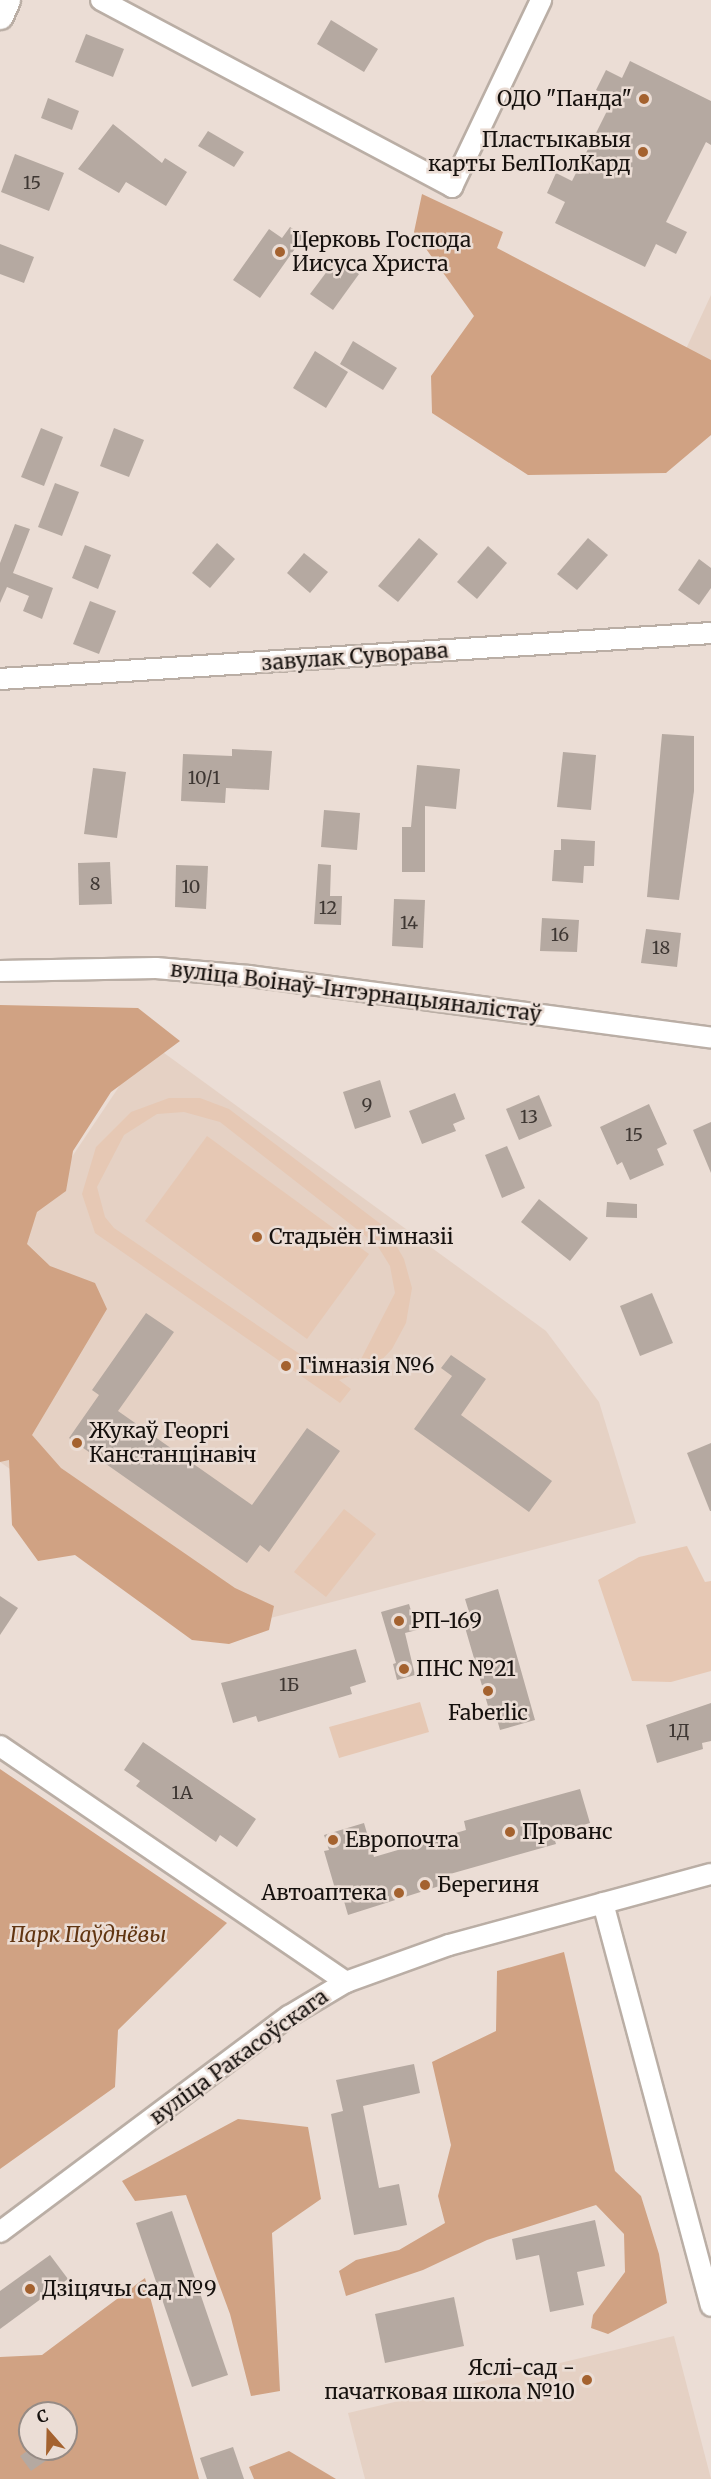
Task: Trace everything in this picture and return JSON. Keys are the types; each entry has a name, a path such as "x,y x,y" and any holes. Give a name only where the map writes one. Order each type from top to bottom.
{"main road":[{"path":"0,16 7,0"}],"street":[{"path":"101,0 452,187 541,0"},
{"name":"завулак Суворава","path":"0,679 711,633"},
{"name":"вуліца Воінаў-Інтэрнацыяналістаў","path":"0,971 156,968 249,976 711,1038"},
{"path":"0,1746 346,1982"},
{"name":"вуліца Ракасоўскага","path":"0,2232 289,2016 346,1982 449,1945 711,1874"},
{"path":"603,1903 711,2306"}],"shaded area":[{"path":"711,295 711,360 686,349"},
{"name":"Гімназія №6","path":"149,1042 546,1331 599,1402 636,1523 236,1627 0,1462 0,1264"},
{"path":"169,1098 200,1098 229,1109 386,1228 404,1259 412,1288 406,1323 392,1349 375,1367 339,1380 351,1389 340,1403 95,1233 82,1194 96,1147 131,1112","holes":["184,1112 220,1122 377,1245 390,1266 395,1293 360,1361 332,1369 310,1361 114,1228 105,1217 97,1187 124,1135 157,1114"]},
{"name":"Стадыён Гімназіі","path":"207,1136 369,1254 307,1339 145,1221"},
{"path":"344,1509 376,1534 326,1597 294,1572"},
{"path":"687,1546 705,1582 711,1581 711,1671 671,1682 632,1681 598,1580 639,1557"},
{"path":"420,1702 429,1732 339,1758 329,1727"},
{"name":"Яслі-сад - пачатковая школа №10","path":"674,2336 711,2479 365,2479 348,2413"}],"green space":[{"path":"422,194 503,232 497,248 711,360 711,435 666,473 528,475 432,413 431,376 474,316 414,232"},
{"path":"0,1005 138,1008 180,1041 111,1092 73,1151 66,1191 37,1212 27,1244 50,1266 95,1283 107,1309 32,1435 61,1468 235,1588 274,1606 269,1630 229,1644 192,1640 75,1555 38,1561 12,1525 9,1460 0,1462"},
{"name":"Парк Паўднёвы","path":"0,1769 227,1923 118,2030 115,2087 0,2169"},
{"path":"564,1952 615,2171 641,2196 659,2254 667,2303 608,2334 591,2328 593,2315 625,2272 624,2234 596,2205 487,2240 423,2270 346,2296 339,2271 356,2260 399,2250 445,2223 438,2196 451,2145 432,2062 496,2031 497,1971"},
{"path":"238,2119 308,2127 321,2199 272,2233 280,2391 251,2396 230,2314 186,2195 135,2201 122,2181"},
{"path":"145,2278 199,2479 0,2479 0,2357 42,2355"},
{"path":"289,2451 336,2479 254,2479 249,2467"}],"building":[{"path":"331,20 378,49 364,72 317,44"},
{"path":"86,34 124,49 113,77 75,62"},
{"path":"630,61 711,101 711,145 706,142 666,222 687,232 676,254 656,244 645,267 555,223 565,202 547,193 556,173 572,181 613,99 596,90 606,70 622,78"},
{"path":"48,98 79,111 72,130 41,118"},
{"path":"113,124 162,163 165,158 187,172 166,206 126,182 119,193 78,169"},
{"path":"208,131 244,152 234,167 198,146"},
{"path":"15,154 64,173 49,211 1,192"},
{"path":"290,227 304,236 260,298 233,280 269,229 282,238"},
{"path":"0,244 34,257 24,283 0,274"},
{"path":"337,258 359,274 333,310 310,294"},
{"path":"353,341 397,368 383,390 340,364"},
{"path":"315,351 348,372 326,408 293,388"},
{"path":"41,428 63,437 44,486 21,477"},
{"path":"114,428 144,440 129,477 100,466"},
{"path":"55,483 79,492 62,536 38,527"},
{"path":"15,524 30,529 13,573 53,588 42,619 23,611 29,596 7,587 0,603 0,563"},
{"path":"419,538 438,554 398,602 378,586"},
{"path":"588,538 608,555 577,590 557,574"},
{"path":"217,543 235,559 210,588 192,573"},
{"path":"85,545 111,555 98,589 72,578"},
{"path":"488,546 507,563 477,599 457,582"},
{"path":"304,553 328,572 310,593 287,573"},
{"path":"699,559 711,568 711,588 699,605 678,590"},
{"path":"90,601 116,611 99,654 73,644"},
{"path":"662,734 694,736 694,791 679,900 647,897"},
{"path":"232,749 272,751 269,790 226,788 225,803 181,801 183,754 232,756"},
{"path":"563,752 596,755 591,810 557,807"},
{"path":"417,765 460,769 456,809 425,806 425,872 402,872 402,827 411,827"},
{"path":"93,768 126,772 117,838 84,834"},
{"path":"324,810 360,813 357,850 321,847"},
{"path":"561,839 595,841 594,866 584,866 583,883 552,881 554,850 561,850"},
{"path":"110,862 112,904 79,905 78,863"},
{"path":"318,864 331,865 330,896 342,896 341,925 314,924"},
{"path":"176,865 208,866 206,909 175,907"},
{"path":"394,899 425,900 423,948 392,946"},
{"path":"542,918 579,920 577,952 540,951"},
{"path":"646,929 681,933 677,967 641,963"},
{"path":"380,1080 391,1117 355,1129 343,1092"},
{"path":"455,1093 465,1119 453,1124 456,1131 422,1144 409,1111"},
{"path":"539,1095 552,1126 519,1140 506,1109"},
{"path":"649,1104 667,1144 657,1149 664,1165 630,1180 622,1162 617,1165 600,1127"},
{"path":"711,1122 711,1173 693,1130"},
{"path":"507,1146 525,1188 502,1198 485,1155"},
{"path":"539,1199 588,1238 570,1261 521,1222"},
{"path":"607,1202 637,1204 637,1218 606,1217"},
{"path":"652,1293 673,1343 640,1356 620,1306"},
{"path":"146,1313 174,1332 118,1411 252,1505 307,1428 340,1451 269,1552 260,1545 247,1563 69,1438 99,1395 92,1390"},
{"path":"451,1355 486,1379 461,1415 552,1481 529,1512 414,1429 452,1376 441,1368"},
{"path":"711,1443 711,1511 710,1511 687,1453"},
{"path":"498,1589 535,1720 500,1730 495,1712 490,1713 464,1624 472,1622 465,1599"},
{"path":"0,1596 18,1608 0,1635"},
{"path":"409,1604 417,1630 405,1633 415,1675 397,1680 393,1664 396,1663 381,1612"},
{"path":"356,1649 366,1682 350,1687 352,1694 258,1722 256,1716 233,1723 221,1683"},
{"path":"711,1703 711,1741 702,1743 703,1749 657,1763 646,1725"},
{"path":"143,1742 256,1819 237,1847 220,1835 216,1842 136,1786 140,1781 124,1770"},
{"path":"580,1789 590,1823 553,1834 556,1844 450,1874 452,1882 348,1915 341,1891 336,1892 324,1851 329,1850 324,1835 364,1823 374,1857 466,1830 464,1821"},
{"path":"414,2064 420,2093 363,2106 379,2188 399,2184 407,2225 354,2235 331,2114 343,2111 336,2080"},
{"path":"172,2211 228,2375 192,2387 136,2223"},
{"path":"595,2220 605,2266 577,2272 584,2305 550,2312 539,2255 516,2260 512,2239"},
{"path":"50,2255 68,2279 0,2329 0,2291"},
{"path":"454,2297 464,2346 385,2363 375,2314"},
{"path":"233,2447 244,2479 207,2479 200,2458"},
{"path":"24,2461 46,2461 31,2471"}],"place":[{"name":"ОДО \"Панда\"","path":"644,99"},
{"name":"Пластыкавыя карты БелПолКард","path":"643,152"},
{"name":"Церковь Господа Иисуса Христа","path":"280,252"},
{"name":"Стадыён Гімназіі","path":"257,1237"},
{"name":"Гімназія №6","path":"286,1366"},
{"name":"Жукаў Георгі Канстанцінавіч","path":"77,1443"},
{"name":"РП-169","path":"399,1621"},
{"name":"ПНС №21","path":"404,1669"},
{"name":"Faberlic","path":"488,1691"},
{"name":"Прованс","path":"510,1832"},
{"name":"Европочта","path":"333,1840"},
{"name":"Берегиня","path":"425,1885"},
{"name":"Автоаптека","path":"399,1893"},
{"name":"Дзіцячы сад №9","path":"30,2289"},
{"name":"Яслі-сад - пачатковая школа №10","path":"587,2380"}]}
